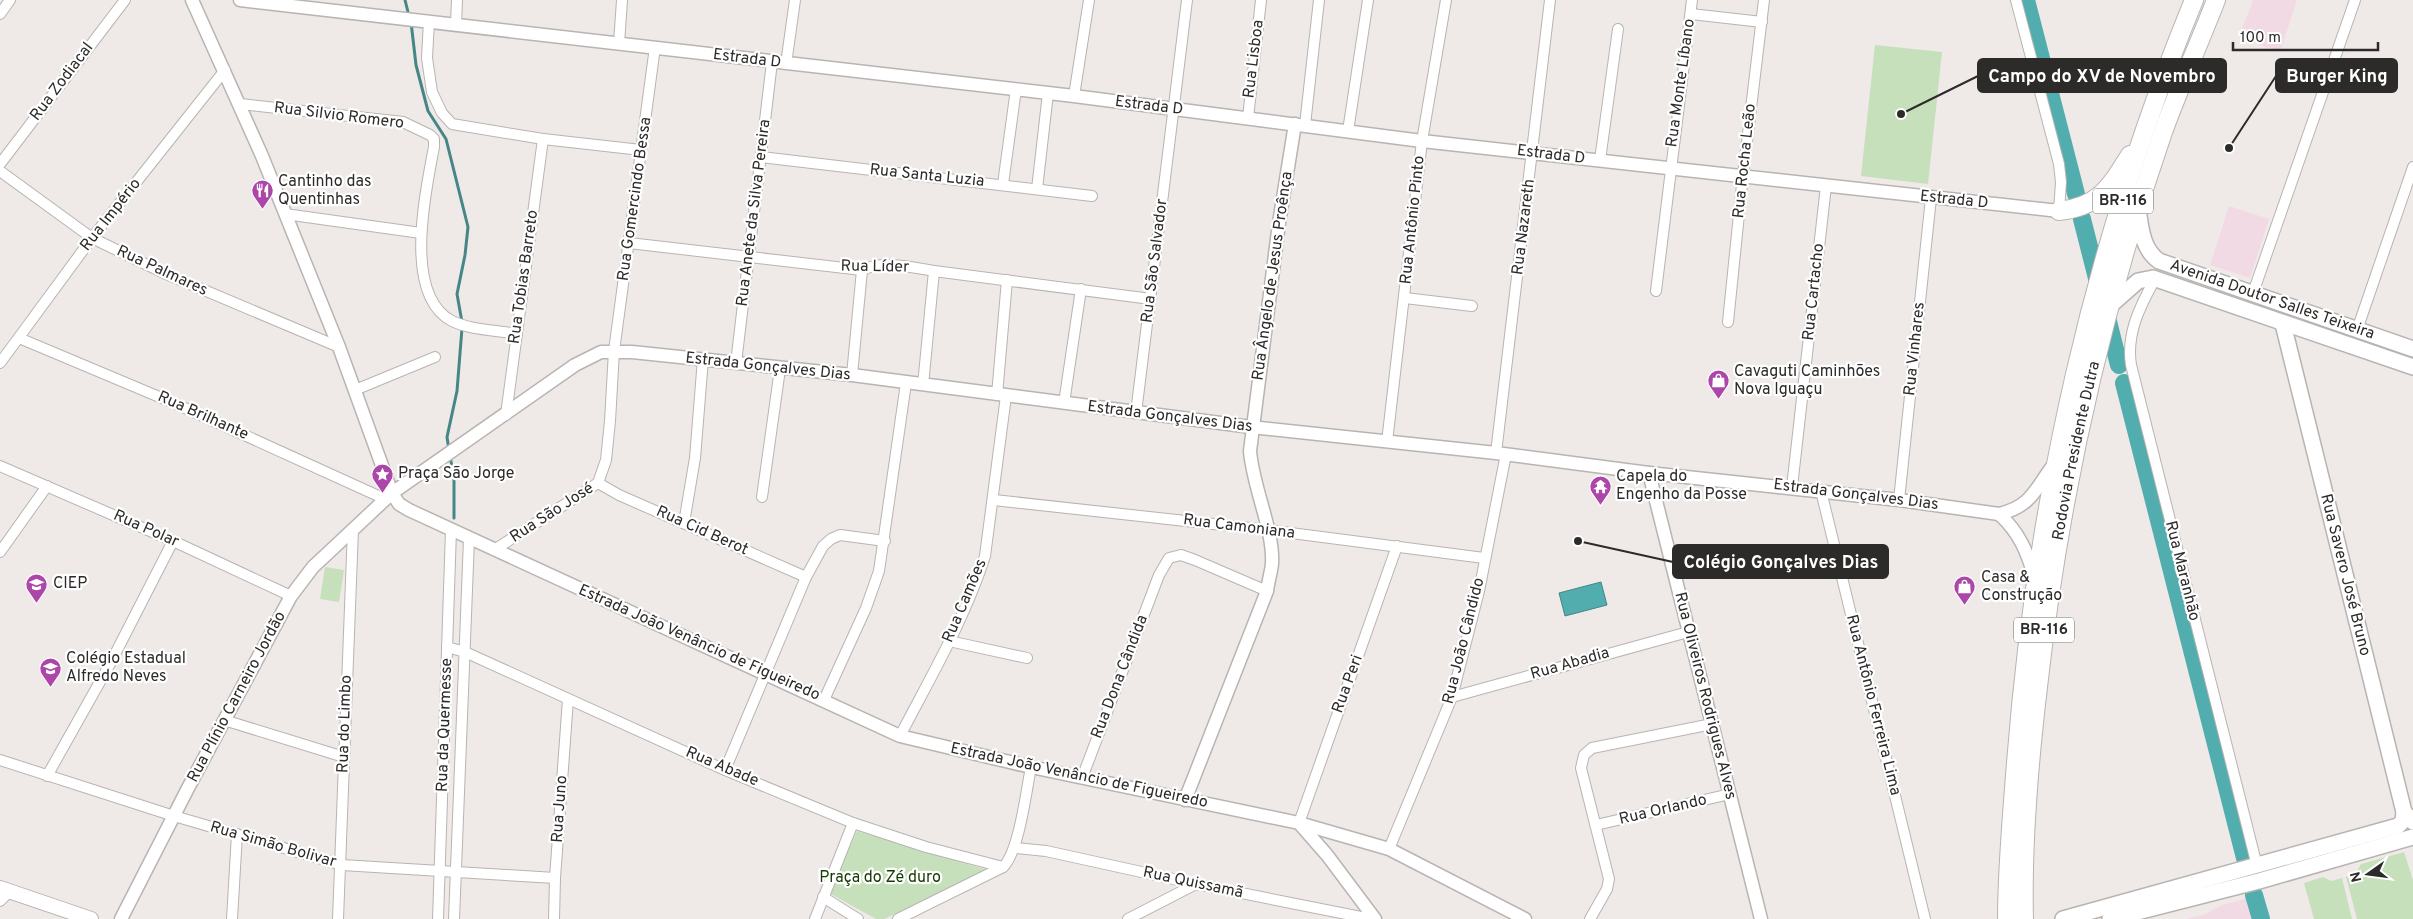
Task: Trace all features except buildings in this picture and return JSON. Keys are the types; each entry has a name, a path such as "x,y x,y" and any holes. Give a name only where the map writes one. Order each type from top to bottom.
{"highway":[{"name":"Rodovia Presidente Dutra","path":"2007,919 2020,713 2036,580 2057,461 2091,310 2103,266 2142,135 2161,79 2194,0"},
{"name":"Rodovia Presidente Dutra","path":"2024,919 2031,749 2044,630 2078,435 2099,345 2138,208 2164,130 2216,0"},
{"path":"2059,210 2082,206 2104,194 2142,135"}],"main road":[{"name":"Avenida Doutor Salles Teixeira","path":"2138,208 2143,238 2152,255 2161,261 2413,349"},
{"path":"2189,290 2187,280 2194,272"},
{"name":"Avenida Doutor Salles Teixeira","path":"2111,306 2138,282 2146,278 2155,278 2413,368"},
{"path":"2283,324 2303,309"},
{"name":"Rua Savero José Bruno","path":"2283,324 2411,829"},
{"path":"2063,919 2398,826 2403,821 2411,829 2260,881 2110,919"},
{"path":"3,894 71,916 91,919"}],"street":[{"path":"0,14 10,0"},
{"name":"Rua Zodiacal","path":"0,164 125,0"},
{"name":"Estrada João Venâncio de Figueiredo","path":"192,0 240,104 339,347 389,496 399,504 469,539 900,736 1082,778 1299,822 1389,849 1525,919"},
{"name":"Estrada D","path":"240,0 404,17 786,64 1016,89 1348,130 1422,141 1670,166 1931,198 2059,210"},
{"path":"456,24 457,0"},
{"path":"619,44 622,0"},
{"path":"786,64 795,0"},
{"path":"1074,96 1089,0"},
{"name":"Rua São Salvador","path":"1136,413 1187,0"},
{"name":"Rua Lisboa","path":"1248,118 1261,0"},
{"path":"1300,125 1319,0"},
{"path":"1348,130 1368,0"},
{"name":"Rua Antônio Pinto","path":"1386,442 1405,298 1422,141 1446,0"},
{"name":"Rua Nazareth","path":"1501,453 1550,0"},
{"name":"Rua Monte Líbano","path":"1656,290 1692,0"},
{"name":"Rua Rocha Leão","path":"1728,322 1764,0"},
{"path":"2016,0 2059,164 2061,182 2059,210"},
{"path":"2253,293 2355,0"},
{"path":"1691,14 1762,22"},
{"path":"426,21 427,58 432,92 442,113 452,124 460,127 641,150"},
{"path":"1600,160 1618,29"},
{"name":"Rua Gomercindo Bessa","path":"614,350 655,47"},
{"name":"Rua Anete da Silva Pereira","path":"736,363 772,62"},
{"name":"Rua Império","path":"0,363 92,238 225,70"},
{"path":"1003,184 1016,89"},
{"path":"1037,189 1048,93"},
{"name":"Rua Silvio Romero","path":"240,104 403,122 422,130 434,139 421,233"},
{"name":"Rua Ângelo de Jesus Proênça","path":"1185,800 1267,591 1272,564 1268,530 1251,471 1251,427 1279,223 1300,125"},
{"name":"Rua Tobias Barreto","path":"506,415 543,138"},
{"name":"Rua Santa Luzia","path":"761,157 1003,184 1092,196"},
{"path":"2357,330 2413,167"},
{"name":"Rua Palmares","path":"0,170 92,238 174,278 339,347"},
{"name":"Rua Cartacho","path":"1792,487 1826,186"},
{"name":"Rua Vinhares","path":"1899,500 1931,198"},
{"path":"285,214 421,233 420,255 430,294 438,310 454,322 516,334"},
{"name":"Rua Líder","path":"629,243 862,270 884,265 907,266 934,272 1151,299"},
{"path":"852,375 862,270"},
{"path":"923,385 934,272"},
{"name":"Rua Maranhão","path":"2155,278 2142,305 2128,349 2257,866"},
{"name":"Rua Camões","path":"900,736 949,641 978,577 985,556 994,500 1002,395 1007,280"},
{"path":"1064,404 1081,289"},
{"path":"1405,298 1472,306"},
{"name":"Rua Brilhante","path":"19,338 389,496"},
{"name":"Estrada Gonçalves Dias","path":"389,496 590,356 614,350 780,369 852,375 1251,427 1501,453 1648,473 1821,490 1999,514 2020,507 2028,501 2057,461"},
{"name":"Rua São José","path":"494,550 598,483 606,460 614,350"},
{"path":"355,390 435,357"},
{"path":"684,523 695,458 703,359"},
{"path":"762,497 780,369"},
{"path":"824,700 866,608 879,571 885,541 889,494 906,383"},
{"name":"Rua João Cândido","path":"1389,849 1452,697 1479,591 1501,453"},
{"name":"Rua Polar","path":"0,466 173,541 291,596"},
{"name":"Rua Oliveiros Rodrigues Alves","path":"1648,473 1761,919"},
{"name":"Rua Cid Berot","path":"598,483 806,578"},
{"path":"0,552 47,486"},
{"name":"Rua Antônio Ferreira Lima","path":"1821,490 1924,919"},
{"name":"Rua Plínio Carneiro Jordão","path":"121,919 224,720 291,596 313,567 389,496"},
{"name":"Rua Camoniana","path":"994,500 1268,530 1484,558"},
{"path":"1999,514 2021,538 2036,580"},
{"name":"Rua do Limbo","path":"338,919 342,865 344,757 353,529"},
{"name":"Rua da Quermesse","path":"438,919 451,530"},
{"path":"724,770 806,578 823,546 831,539 846,535 885,541"},
{"name":"Rua da Quermesse","path":"454,919 469,539"},
{"path":"47,776 111,662 173,541"},
{"name":"Rua Peri","path":"1299,822 1397,546"},
{"name":"Rua Dona Cândida","path":"1082,778 1159,575 1169,558 1181,555 1267,591"},
{"name":"Rua Abadia","path":"1452,697 1688,632"},
{"path":"949,641 1027,658"},
{"name":"Rua Abade","path":"448,648 465,652 724,770 853,824 926,847 1003,867"},
{"name":"Rua Juno","path":"554,919 555,878 568,699"},
{"path":"224,720 344,757"},
{"path":"1590,919 1607,889 1609,879 1581,768 1586,752 1592,748 1712,724"},
{"name":"Rua Simão Bolivar","path":"0,760 174,816 342,865 555,878"},
{"path":"898,919 1003,867 1009,861 1016,848 1031,767"},
{"name":"Rua Orlando","path":"1596,825 1730,794"},
{"path":"1299,822 1327,854 1373,919"},
{"path":"815,919 853,824"},
{"path":"232,919 237,834"},
{"name":"Rua Quissamã","path":"1016,848 1046,851 1196,884 1373,919"},
{"path":"1128,919 1196,884"},
{"path":"823,897 858,919"}],"shaded area":[{"path":"2253,0 2297,0 2280,52 2239,37"},
{"path":"2229,206 2269,219 2250,278 2210,265"},
{"path":"2248,898 2253,919 2185,919 2203,915 2222,905"}],"green space":[{"path":"1875,45 1942,52 1928,184 1861,176"},
{"path":"325,567 344,570 339,602 320,599"},
{"name":"Praça do Zé duro","path":"857,831 987,870 884,919 876,919 829,893"},
{"path":"2404,852 2413,880 2413,919 2357,919 2346,877 2355,875 2361,864"},
{"path":"2323,877 2331,881 2342,878 2352,919 2314,919 2304,883"}],"water":[{"path":"1601,582 1607,605 1565,616 1559,593"}],"waterway":[{"path":"405,0 409,16"},
{"path":"2026,0 2076,194"},
{"path":"411,22 416,65 428,111 446,139 468,227 465,255 457,294 462,322"},
{"path":"2082,219 2119,365"},
{"path":"449,450 447,437 457,391 462,328"},
{"path":"2124,383 2245,858"},
{"path":"450,456 454,478 454,518"},
{"path":"2254,895 2261,919"}],"place":[{"name":"Campo do XV de Novembro","path":"1901,114"},
{"name":"Burger King","path":"2229,148"},
{"name":"Cantinho das Quentinhas","path":"262,210"},
{"name":"Cavaguti Caminhões Nova Iguaçu","path":"1718,400"},
{"name":"Praça São Jorge","path":"382,493"},
{"name":"Capela do Engenho da Posse","path":"1600,505"},
{"name":"Colégio Gonçalves Dias","path":"1578,541"},
{"name":"CIEP","path":"37,603"},
{"name":"Casa & Construção","path":"1965,606"},
{"name":"Colégio Estadual Alfredo Neves","path":"50,687"}]}
